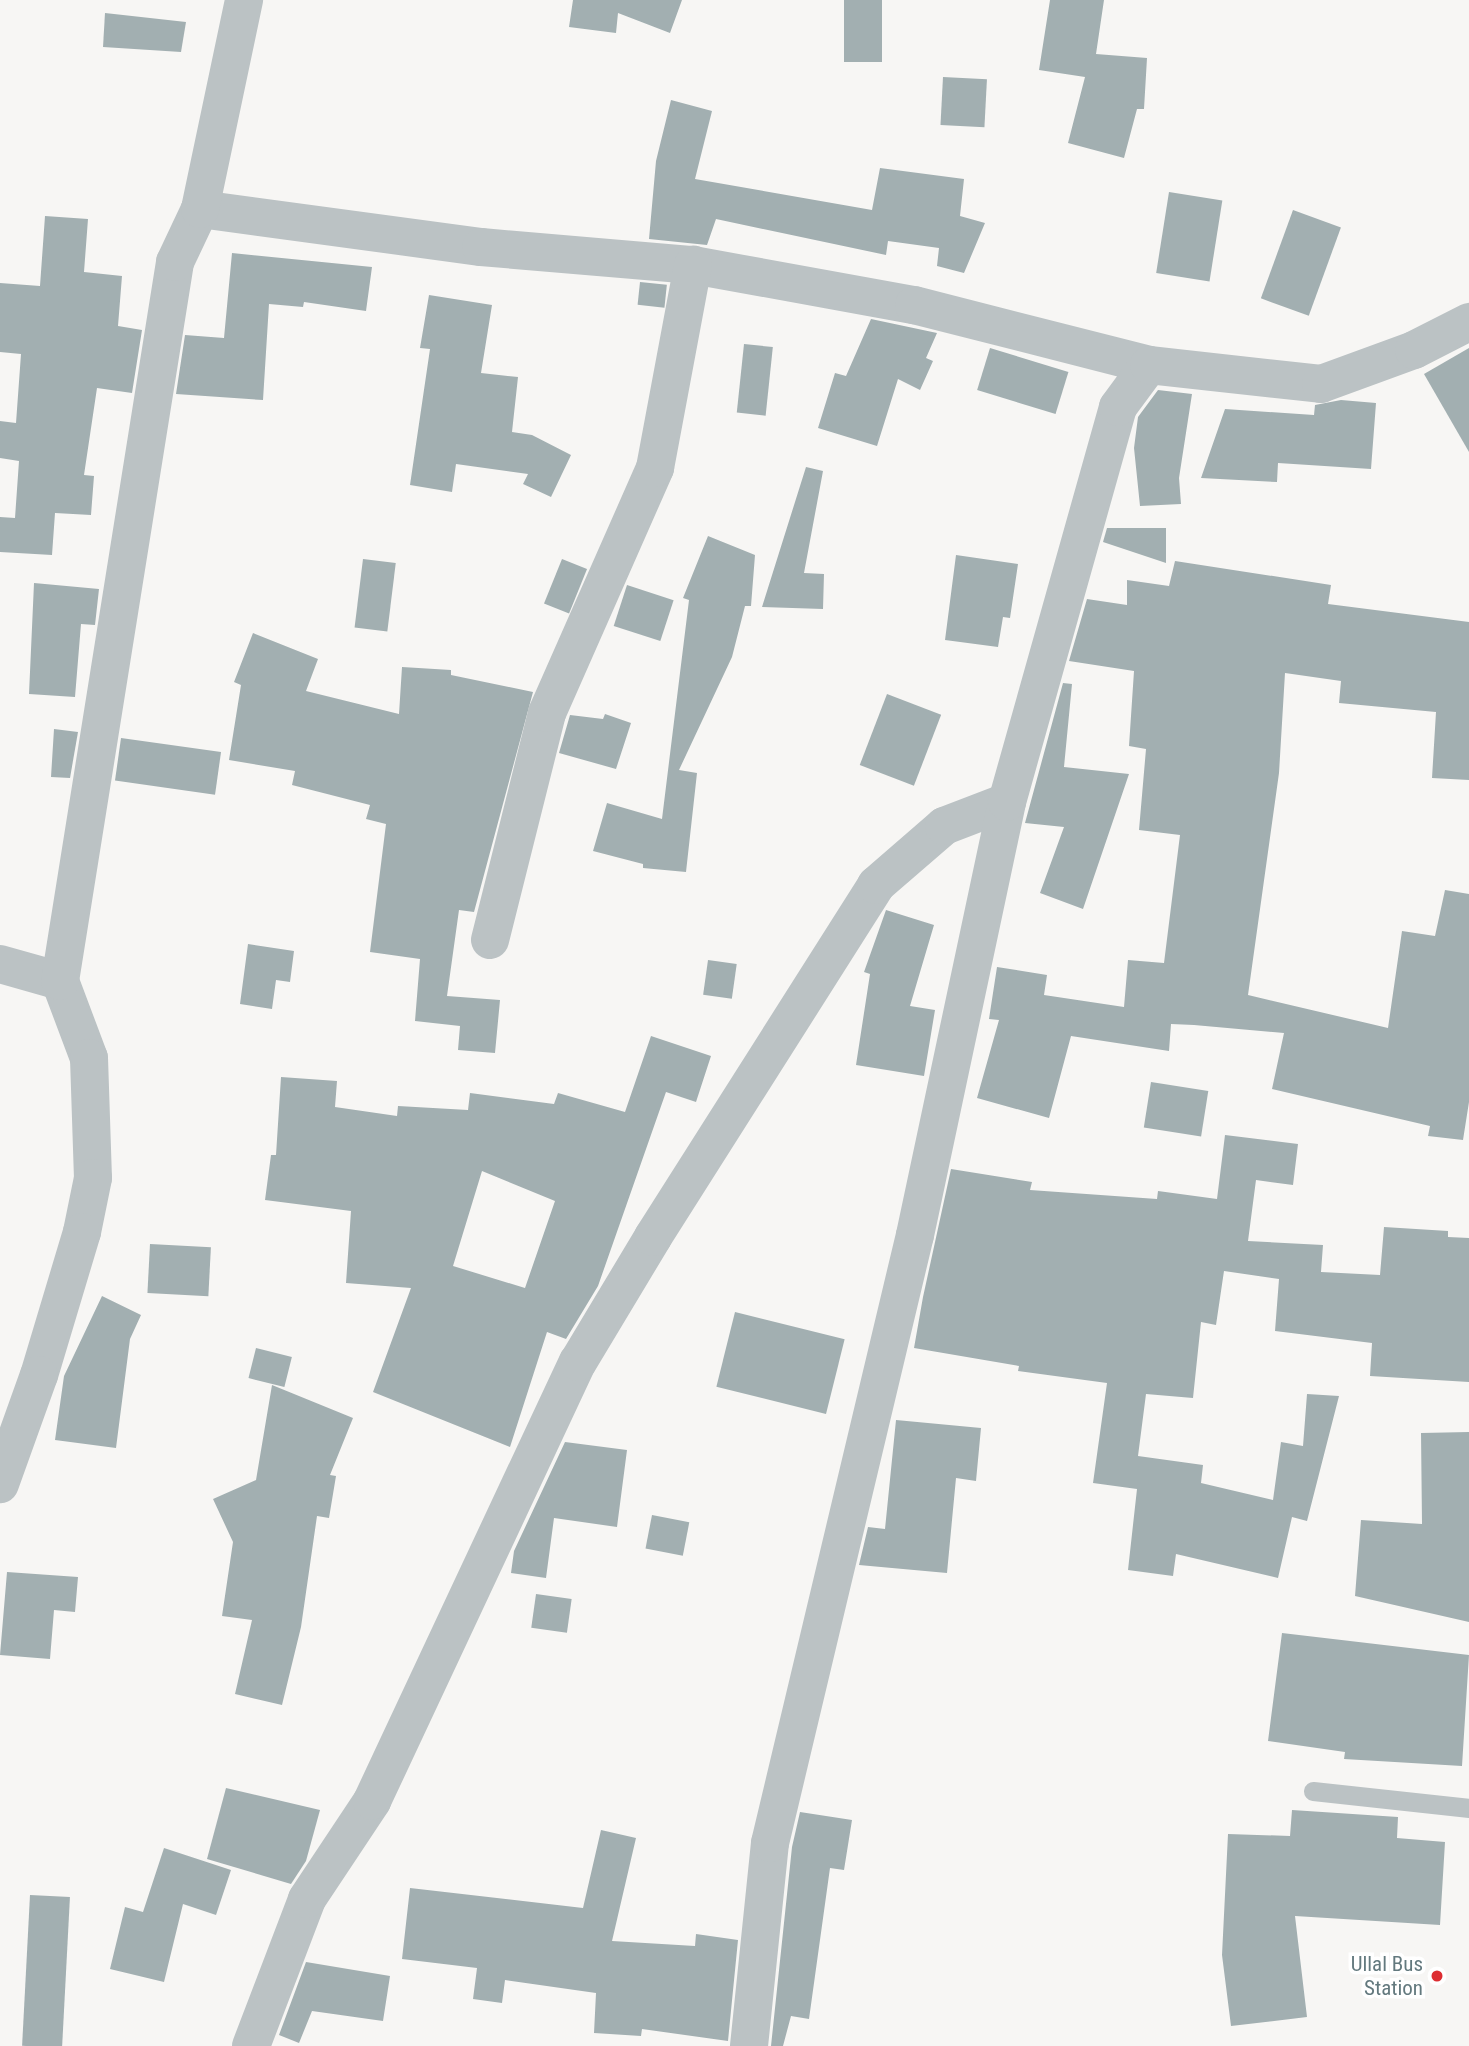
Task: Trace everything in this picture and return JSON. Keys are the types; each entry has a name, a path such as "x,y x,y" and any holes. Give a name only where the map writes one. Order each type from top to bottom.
{"street":[{"path":"0,1484 43,1362 82,1232 93,1178 89,1058 60,981 175,262 200,209 244,0"},
{"path":"200,209 481,247 693,265 914,305 1149,365 1321,384 1414,350 1469,322"},
{"path":"490,940 547,713 655,468 693,265"},
{"path":"749,2046 770,1843 915,1235 1007,802 1118,407 1149,365"},
{"path":"251,2046 307,1899 372,1801 578,1362 653,1237 876,885 944,826 1007,802"},
{"path":"0,964 60,981"}],"lane":[{"path":"1313,1791 1469,1808"}],"building":[{"path":"573,0 682,0 670,33 618,13 616,33 569,27"},
{"path":"844,0 882,0 882,62 844,62"},
{"path":"1050,0 1104,0 1096,54 1147,58 1144,109 1137,109 1124,158 1068,143 1085,77 1039,70"},
{"path":"105,13 186,22 181,52 103,47"},
{"path":"943,77 987,79 984,127 940,125"},
{"path":"671,100 712,111 695,179 872,210 880,168 964,179 960,216 985,223 964,273 937,266 939,248 888,241 886,255 716,219 707,245 649,239 656,161"},
{"path":"1169,192 1222,200 1210,281 1156,273"},
{"path":"1293,210 1341,227 1309,316 1261,298"},
{"path":"45,216 88,219 84,272 122,276 118,326 142,330 132,393 97,388 84,475 94,476 91,515 55,513 52,555 0,552 0,517 15,518 19,461 0,458 0,421 16,423 21,354 0,352 0,283 40,286"},
{"path":"232,253 372,267 366,311 304,302 303,307 269,304 263,400 176,394 185,335 224,338"},
{"path":"640,282 667,285 664,308 638,305"},
{"path":"429,295 492,305 481,373 518,377 512,432 532,435 571,455 551,497 523,484 528,474 456,464 452,492 410,485 430,349 420,348"},
{"path":"871,319 937,333 926,358 933,361 920,390 898,379 877,446 818,428 835,373 846,376"},
{"path":"744,344 773,347 766,416 737,413"},
{"path":"990,348 1068,372 1056,414 977,390"},
{"path":"1469,348 1469,452 1424,374"},
{"path":"1158,390 1192,394 1179,478 1181,504 1140,506 1134,448 1138,417"},
{"path":"1341,400 1376,403 1371,469 1278,463 1277,482 1201,478 1225,409 1314,415 1315,405"},
{"path":"806,467 823,471 804,573 824,574 823,609 762,607"},
{"path":"1107,528 1166,528 1166,563 1103,542"},
{"path":"708,536 755,555 751,606 745,606 732,657 679,770 697,773 686,872 643,868 643,864 593,851 607,803 662,819 689,600 683,598"},
{"path":"956,555 1018,564 1010,618 1003,617 998,647 945,640"},
{"path":"363,559 396,563 387,632 355,627"},
{"path":"562,559 587,569 569,614 544,604"},
{"path":"1175,561 1331,585 1328,604 1469,622 1469,780 1432,778 1436,712 1339,703 1341,681 1285,673 1279,773 1248,995 1388,1028 1402,931 1435,936 1445,890 1469,894 1469,1102 1463,1140 1428,1136 1430,1126 1272,1089 1284,1033 1194,1025 1171,1024 1169,1051 1071,1036 1049,1118 977,1098 999,1020 989,1019 997,967 1047,975 1044,995 1124,1007 1128,960 1164,963 1180,835 1139,830 1146,749 1129,746 1134,671 1069,661 1087,599 1127,605 1127,580 1169,586"},
{"path":"34,583 99,589 95,625 81,624 75,697 29,694"},
{"path":"627,585 674,600 660,641 614,626"},
{"path":"253,633 318,659 306,691 399,714 402,667 451,670 451,675 533,692 474,912 459,910 447,996 500,1000 495,1053 458,1050 460,1026 415,1021 420,959 370,952 386,824 366,819 370,805 292,785 295,771 229,760 241,685 234,682"},
{"path":"1063,683 1072,684 1064,767 1129,774 1083,909 1040,893 1064,827 1025,823"},
{"path":"887,694 941,715 914,786 860,765"},
{"path":"605,714 631,723 616,769 559,753 570,715 603,719"},
{"path":"54,729 78,732 70,778 51,777"},
{"path":"121,738 221,752 215,795 115,781"},
{"path":"886,910 934,925 910,1006 935,1010 924,1076 856,1065 870,974 864,972"},
{"path":"248,944 294,951 290,982 276,980 272,1009 240,1004"},
{"path":"708,960 737,964 732,999 703,995"},
{"path":"651,1036 711,1056 696,1102 666,1092 598,1286 566,1339 547,1332 510,1447 373,1392 411,1288 346,1283 351,1211 265,1200 271,1155 276,1155 281,1077 337,1081 335,1107 397,1116 398,1106 468,1110 470,1093 554,1104 558,1093 625,1112","holes":["482,1171 555,1201 525,1288 453,1266"]},
{"path":"1151,1082 1208,1091 1201,1137 1144,1127"},
{"path":"1225,1135 1298,1144 1293,1185 1256,1180 1248,1241 1323,1245 1321,1272 1380,1275 1384,1227 1448,1231 1448,1237 1469,1238 1469,1382 1370,1376 1372,1343 1275,1331 1279,1279 1224,1271 1216,1325 1201,1322 1193,1398 1146,1394 1138,1456 1203,1465 1201,1483 1273,1500 1281,1442 1303,1446 1307,1394 1339,1396 1307,1521 1292,1517 1278,1578 1176,1554 1173,1576 1128,1570 1137,1489 1093,1483 1107,1383 1018,1371 1019,1366 914,1348 951,1169 1032,1182 1030,1190 1157,1199 1158,1191 1217,1199"},
{"path":"150,1244 211,1247 208,1296 147,1293"},
{"path":"102,1296 141,1315 130,1339 116,1448 55,1440 64,1376"},
{"path":"735,1312 845,1339 826,1414 716,1387"},
{"path":"256,1348 292,1357 284,1387 249,1378"},
{"path":"272,1385 353,1418 330,1475 336,1476 329,1518 317,1516 301,1627 282,1705 235,1694 252,1620 222,1616 233,1542 213,1499 256,1480"},
{"path":"896,1420 981,1428 976,1481 956,1478 947,1573 859,1565 868,1527 885,1529"},
{"path":"1469,1432 1469,1622 1355,1596 1361,1520 1422,1524 1421,1433"},
{"path":"565,1442 627,1450 617,1527 554,1518 546,1578 511,1573 514,1551"},
{"path":"652,1515 689,1522 683,1556 646,1548"},
{"path":"7,1572 78,1577 75,1612 54,1610 50,1659 0,1655"},
{"path":"536,1594 572,1599 567,1633 531,1628"},
{"path":"1282,1633 1469,1655 1462,1766 1344,1759 1345,1752 1268,1741"},
{"path":"226,1788 320,1810 306,1861 291,1884 207,1859"},
{"path":"1292,1810 1398,1817 1397,1838 1445,1842 1440,1925 1295,1916 1307,2017 1231,2026 1222,1955 1228,1834 1290,1836"},
{"path":"800,1812 852,1820 844,1870 830,1868 809,2019 791,2016 783,2046 771,2046 792,1847"},
{"path":"601,1830 636,1838 612,1941 695,1946 696,1934 738,1940 728,2041 642,2029 641,2036 594,2033 596,1993 505,1980 502,2003 473,1999 477,1968 402,1959 410,1888 583,1908"},
{"path":"164,1848 231,1870 216,1915 183,1904 164,1982 110,1969 125,1907 143,1912"},
{"path":"30,1895 70,1897 62,2046 22,2046"},
{"path":"306,1962 390,1976 383,2021 312,2011 299,2043 279,2035"}],"place":[{"name":"Ullal Bus Station","path":"1437,1976"}]}
